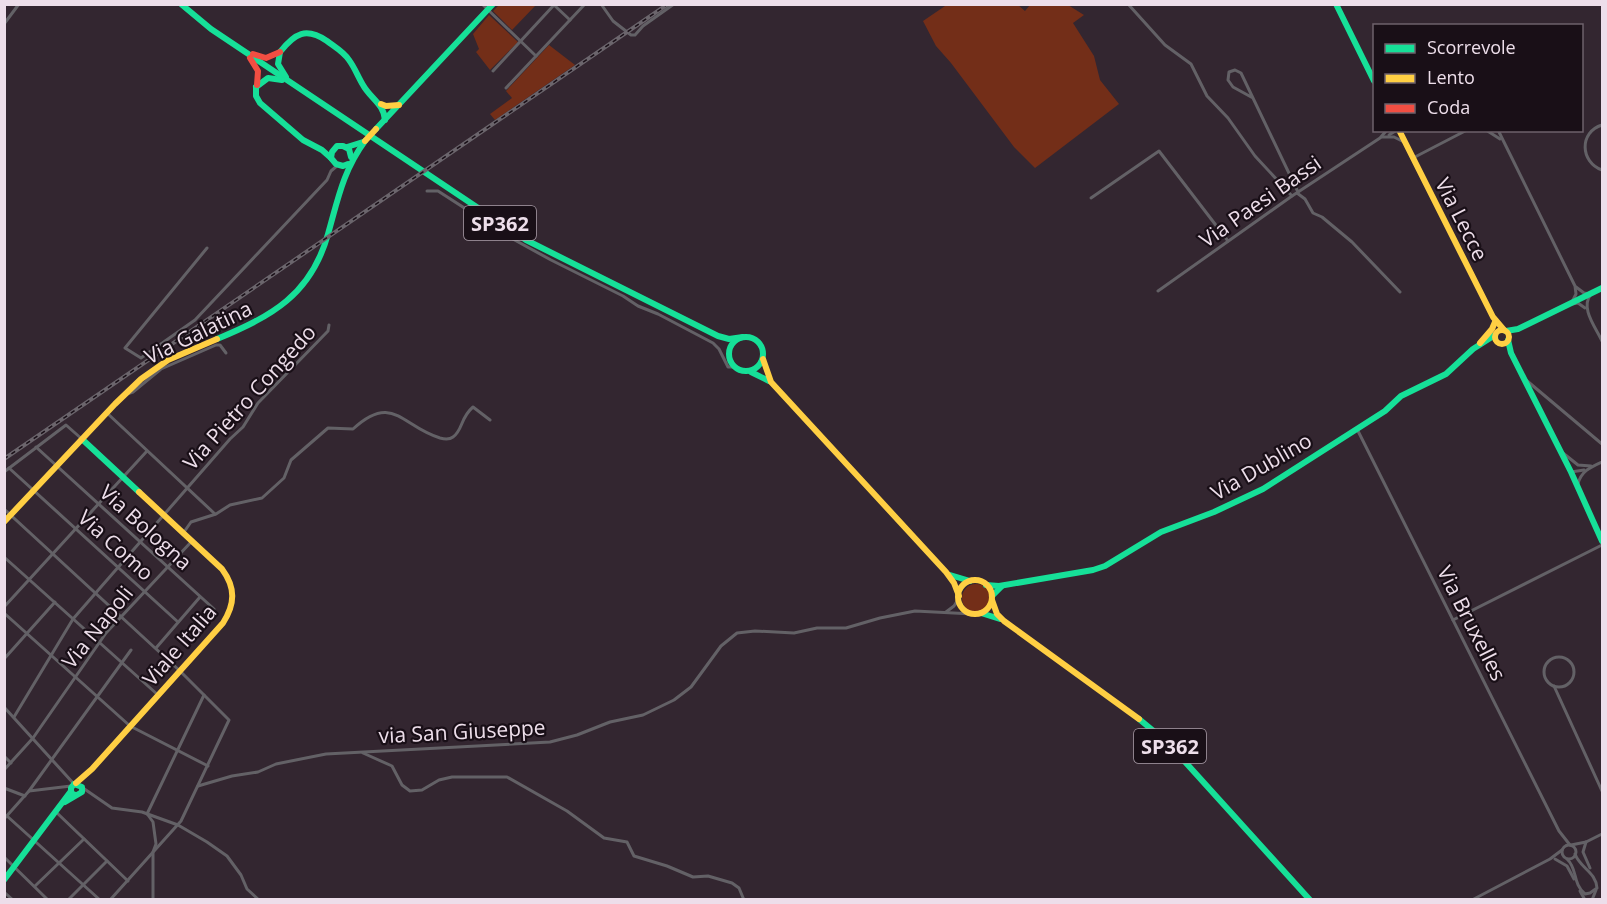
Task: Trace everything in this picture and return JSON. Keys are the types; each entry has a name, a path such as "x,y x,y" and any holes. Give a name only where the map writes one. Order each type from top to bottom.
{"main road":[{"name":"SP362","path":"181,4 211,29 553,258 718,336 729,339 743,337"},
{"path":"1336,4 1373,79"},
{"path":"387,110 399,105 490,7"},
{"path":"243,50 267,58 280,52 300,33 314,33 349,59 364,88 387,110"},
{"path":"243,50 259,74 256,96 260,102 303,140 322,150 331,159 345,163"},
{"path":"280,52 279,69 296,86"},
{"path":"256,87 268,77 277,77 296,86"},
{"path":"345,163 385,120 387,110"},
{"name":"Via Lecce","path":"1399,132 1495,322 1507,335"},
{"path":"347,147 365,141"},
{"path":"322,150 341,145 347,147 351,152 345,163"},
{"path":"331,159 334,148"},
{"name":"Via Galatina","path":"4,522 138,381 168,361 269,315 292,298 313,273 323,253 345,163"},
{"path":"1497,339 1602,288"},
{"name":"Via Lecce","path":"1495,322 1497,339"},
{"name":"Via Dublino","path":"986,585 1006,585 1073,574 1105,566 1161,532 1214,512 1263,489 1385,411 1401,396 1446,374 1479,345 1495,322"},
{"path":"1497,339 1499,330 1507,335 1511,353 1571,472 1602,543"},
{"path":"718,336 723,340 735,367 771,381"},
{"path":"729,354 733,343 743,337 759,342 764,353 763,359 759,366 748,372"},
{"path":"1497,339 1511,353"},
{"name":"Via Dublino","path":"1479,345 1497,339"},
{"path":"763,359 771,381 946,572 954,583 965,610 974,614"},
{"name":"Viale Italia","path":"4,880 56,811 223,623 233,604 234,596 229,578 83,440"},
{"path":"946,572 960,580 981,582 986,585"},
{"path":"959,597 962,587 970,582"},
{"name":"SP362","path":"986,585 997,614 1004,621 1147,725 1168,743 1310,900"},
{"name":"Via Dublino","path":"992,598 996,591 1006,585"},
{"path":"981,613 988,608 992,598"},
{"name":"SP362","path":"974,614 981,613 1004,621"}],"street":[{"path":"4,24 19,4"},
{"path":"482,4 490,7 536,56"},
{"path":"601,4 613,21 627,33 635,35 643,26 674,4"},
{"path":"1128,4 1165,45 1191,64 1207,96 1228,118 1271,175 1292,196"},
{"path":"493,71 554,5 570,20"},
{"path":"506,88 582,5"},
{"path":"1253,98 1233,87 1228,80 1229,72 1235,70 1241,73 1253,98 1298,192 1313,213 1322,217 1352,242 1401,292"},
{"path":"1602,125 1592,131 1585,144 1587,158 1591,164 1602,170"},
{"name":"Via Paesi Bassi","path":"1158,291 1387,132"},
{"name":"Via Paesi Bassi","path":"1380,138 1395,132"},
{"path":"1413,158 1463,132"},
{"path":"1490,132 1502,139"},
{"path":"1499,132 1602,340"},
{"path":"1388,136 1405,142"},
{"path":"1091,198 1159,151 1228,241"},
{"path":"207,249 125,348 141,358 187,327 327,180 331,171 331,159"},
{"path":"331,171 345,163"},
{"path":"427,191 438,191 511,238 624,296 643,309 658,314 713,343 719,349 728,367 735,367"},
{"path":"1575,286 1580,291 1591,294"},
{"path":"1580,291 1581,300"},
{"name":"Via Pietro Congedo","path":"14,717 73,619 243,427 258,403 328,331 328,325"},
{"path":"126,394 133,392 169,364 179,362 216,345 220,345 226,353"},
{"path":"1524,378 1602,444"},
{"path":"1535,400 1541,393"},
{"path":"183,533 192,522 216,514 230,505 267,495 284,478 291,460 328,428 353,429 369,416 393,413 431,435 447,439 454,436 461,426 462,419 473,407 490,420"},
{"path":"107,413 216,514"},
{"path":"4,472 66,424 83,440"},
{"name":"Via Bruxelles","path":"1357,429 1559,831 1576,853 1577,859 1591,872"},
{"name":"Via Bologna","path":"36,447 213,609"},
{"path":"4,608 147,451"},
{"path":"1560,452 1578,465"},
{"path":"1593,466 1578,465 1571,468 1571,472 1585,470 1602,462"},
{"name":"Via Como","path":"9,468 178,622"},
{"path":"1577,486 1585,470"},
{"path":"4,510 156,648 229,720 178,825 110,900"},
{"name":"Via Napoli","path":"4,770 33,738 99,642 192,542"},
{"path":"1453,620 1602,543"},
{"path":"4,556 158,695"},
{"path":"156,648 200,597"},
{"path":"944,613 951,609 959,597"},
{"path":"4,659 55,602"},
{"path":"4,613 130,726 208,766"},
{"name":"via San Giuseppe","path":"198,786 326,754 550,742 577,735 610,722 643,715 674,700 691,687 721,646 737,633 755,631 794,633 817,628 834,629 904,613 974,614"},
{"path":"100,900 35,840 6,818 29,791 131,650"},
{"path":"1554,686 1568,685 1574,677 1572,664 1565,658 1550,660 1544,669 1546,680 1554,686 1602,791"},
{"path":"147,813 204,695"},
{"path":"4,707 76,789"},
{"path":"362,752 392,766 402,785 410,791 422,790 439,780 452,777 507,777 567,811 604,838 627,842 634,856 693,877 708,876 732,883 739,888 744,900"},
{"path":"4,756 11,763"},
{"path":"4,788 25,796"},
{"path":"29,791 76,789 97,798 112,808 147,813 178,825 227,856 241,875 247,889 259,900"},
{"path":"56,811 128,881"},
{"path":"147,813 153,822 156,844 153,852 153,900"},
{"name":"Via Bruxelles","path":"1559,831 1562,849 1573,867 1575,881"},
{"path":"1472,900 1550,860 1562,849 1586,842 1602,834"},
{"path":"35,886 84,839"},
{"path":"1550,860 1571,858 1586,842"},
{"name":"Via Bruxelles","path":"1586,842 1583,852 1597,888"},
{"path":"4,857 48,900"},
{"name":"Via Bruxelles","path":"1555,859 1567,866 1585,900"},
{"path":"68,900 107,861"},
{"path":"1580,889 1585,894 1597,888"},
{"path":"1593,900 1597,888"},
{"path":"4,892 13,900"}],"shaded area":[{"path":"948,4 1018,5 1025,11 1030,5 1068,5 1084,15 1073,23 1094,56 1100,80 1119,104 1035,168 1014,147 936,46 923,21"},
{"path":"499,5 536,5 512,30 493,11"},
{"path":"489,15 518,42 490,70 476,52 479,49 473,34"},
{"path":"549,45 575,65 495,120 490,114 512,98 506,91"},
{"path":"976,584 986,588 990,598 986,608 976,612 966,608 962,598 966,588"}],"railway":[{"path":"4,459 668,4"}],"traffic: fast":[{"path":"181,4 211,29 526,240 718,336 729,339 743,337"},
{"path":"376,129 493,4"},
{"path":"1336,4 1373,79"},
{"path":"280,52 291,40 301,34 313,34 327,41 347,57 366,90 379,105 385,120"},
{"path":"280,52 278,64 286,77"},
{"path":"256,87 268,78 282,80"},
{"path":"256,87 256,96 260,103 303,140 322,150 331,158"},
{"path":"217,339 272,312 300,288 321,255 346,174 365,141"},
{"path":"347,147 363,142"},
{"path":"348,164 343,166 336,164 331,158 332,152 337,146 343,146 349,149 351,157"},
{"path":"1506,331 1518,329 1602,288"},
{"path":"986,585 999,586 1105,566 1161,532 1214,512 1263,489 1385,411 1401,396 1446,374 1473,349 1495,335"},
{"path":"746,337 758,342 763,354 758,366 746,371 734,366 729,354 734,342 746,337"},
{"path":"1508,340 1511,353 1571,472 1602,541"},
{"path":"751,372 769,381"},
{"path":"83,440 139,492"},
{"path":"950,575 970,581"},
{"path":"992,596 1001,587"},
{"path":"981,613 1000,619"},
{"path":"1139,719 1168,743 1310,900"},
{"path":"65,802 82,792 82,787 74,784 71,793 75,795"},
{"path":"4,880 71,791"}],"traffic: slow":[{"path":"381,104 399,105"},
{"path":"365,141 376,129"},
{"path":"1400,132 1493,317 1504,330"},
{"path":"1480,343 1495,322"},
{"path":"1502,330 1507,332 1509,337 1507,342 1502,344 1497,342 1495,337 1497,332 1502,330"},
{"path":"4,522 141,379 168,360 217,339"},
{"path":"763,359 771,382 946,572 959,596"},
{"path":"76,783 92,769 223,623 232,603 232,589 222,569 139,492"},
{"path":"975,580 987,585 992,597 987,609 975,614 963,609 958,597 963,585 975,580"},
{"path":"992,600 997,614 1004,621 1139,719"}],"traffic: jam":[{"path":"253,54 266,58 280,52"},
{"path":"250,58 258,71 257,85"}]}
